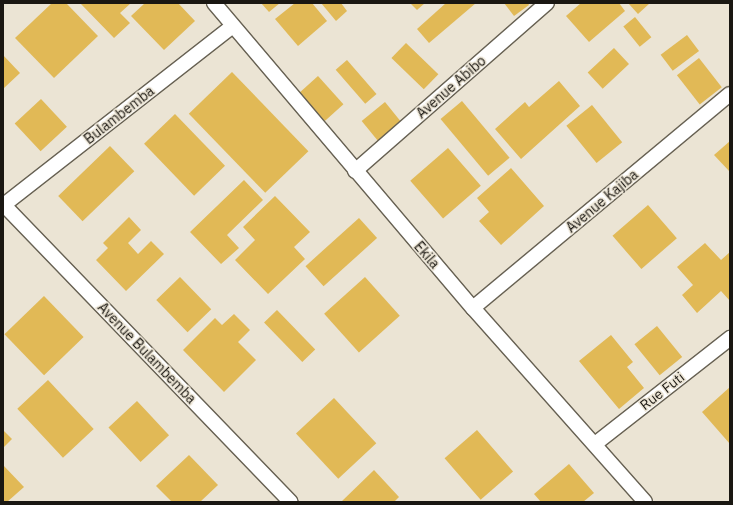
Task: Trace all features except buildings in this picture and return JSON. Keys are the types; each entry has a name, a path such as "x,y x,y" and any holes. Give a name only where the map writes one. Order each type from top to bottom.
{"street":[{"name":"Ekila","path":"214,3 473,308 645,502"},
{"name":"Avenue Abibo","path":"356,171 547,3"},
{"name":"Bulambemba","path":"4,204 233,26"},
{"name":"Avenue Kajiba","path":"473,308 730,94"},
{"name":"Avenue Bulambemba","path":"4,204 291,502"},
{"name":"Rue Futi","path":"595,444 730,338"}]}
